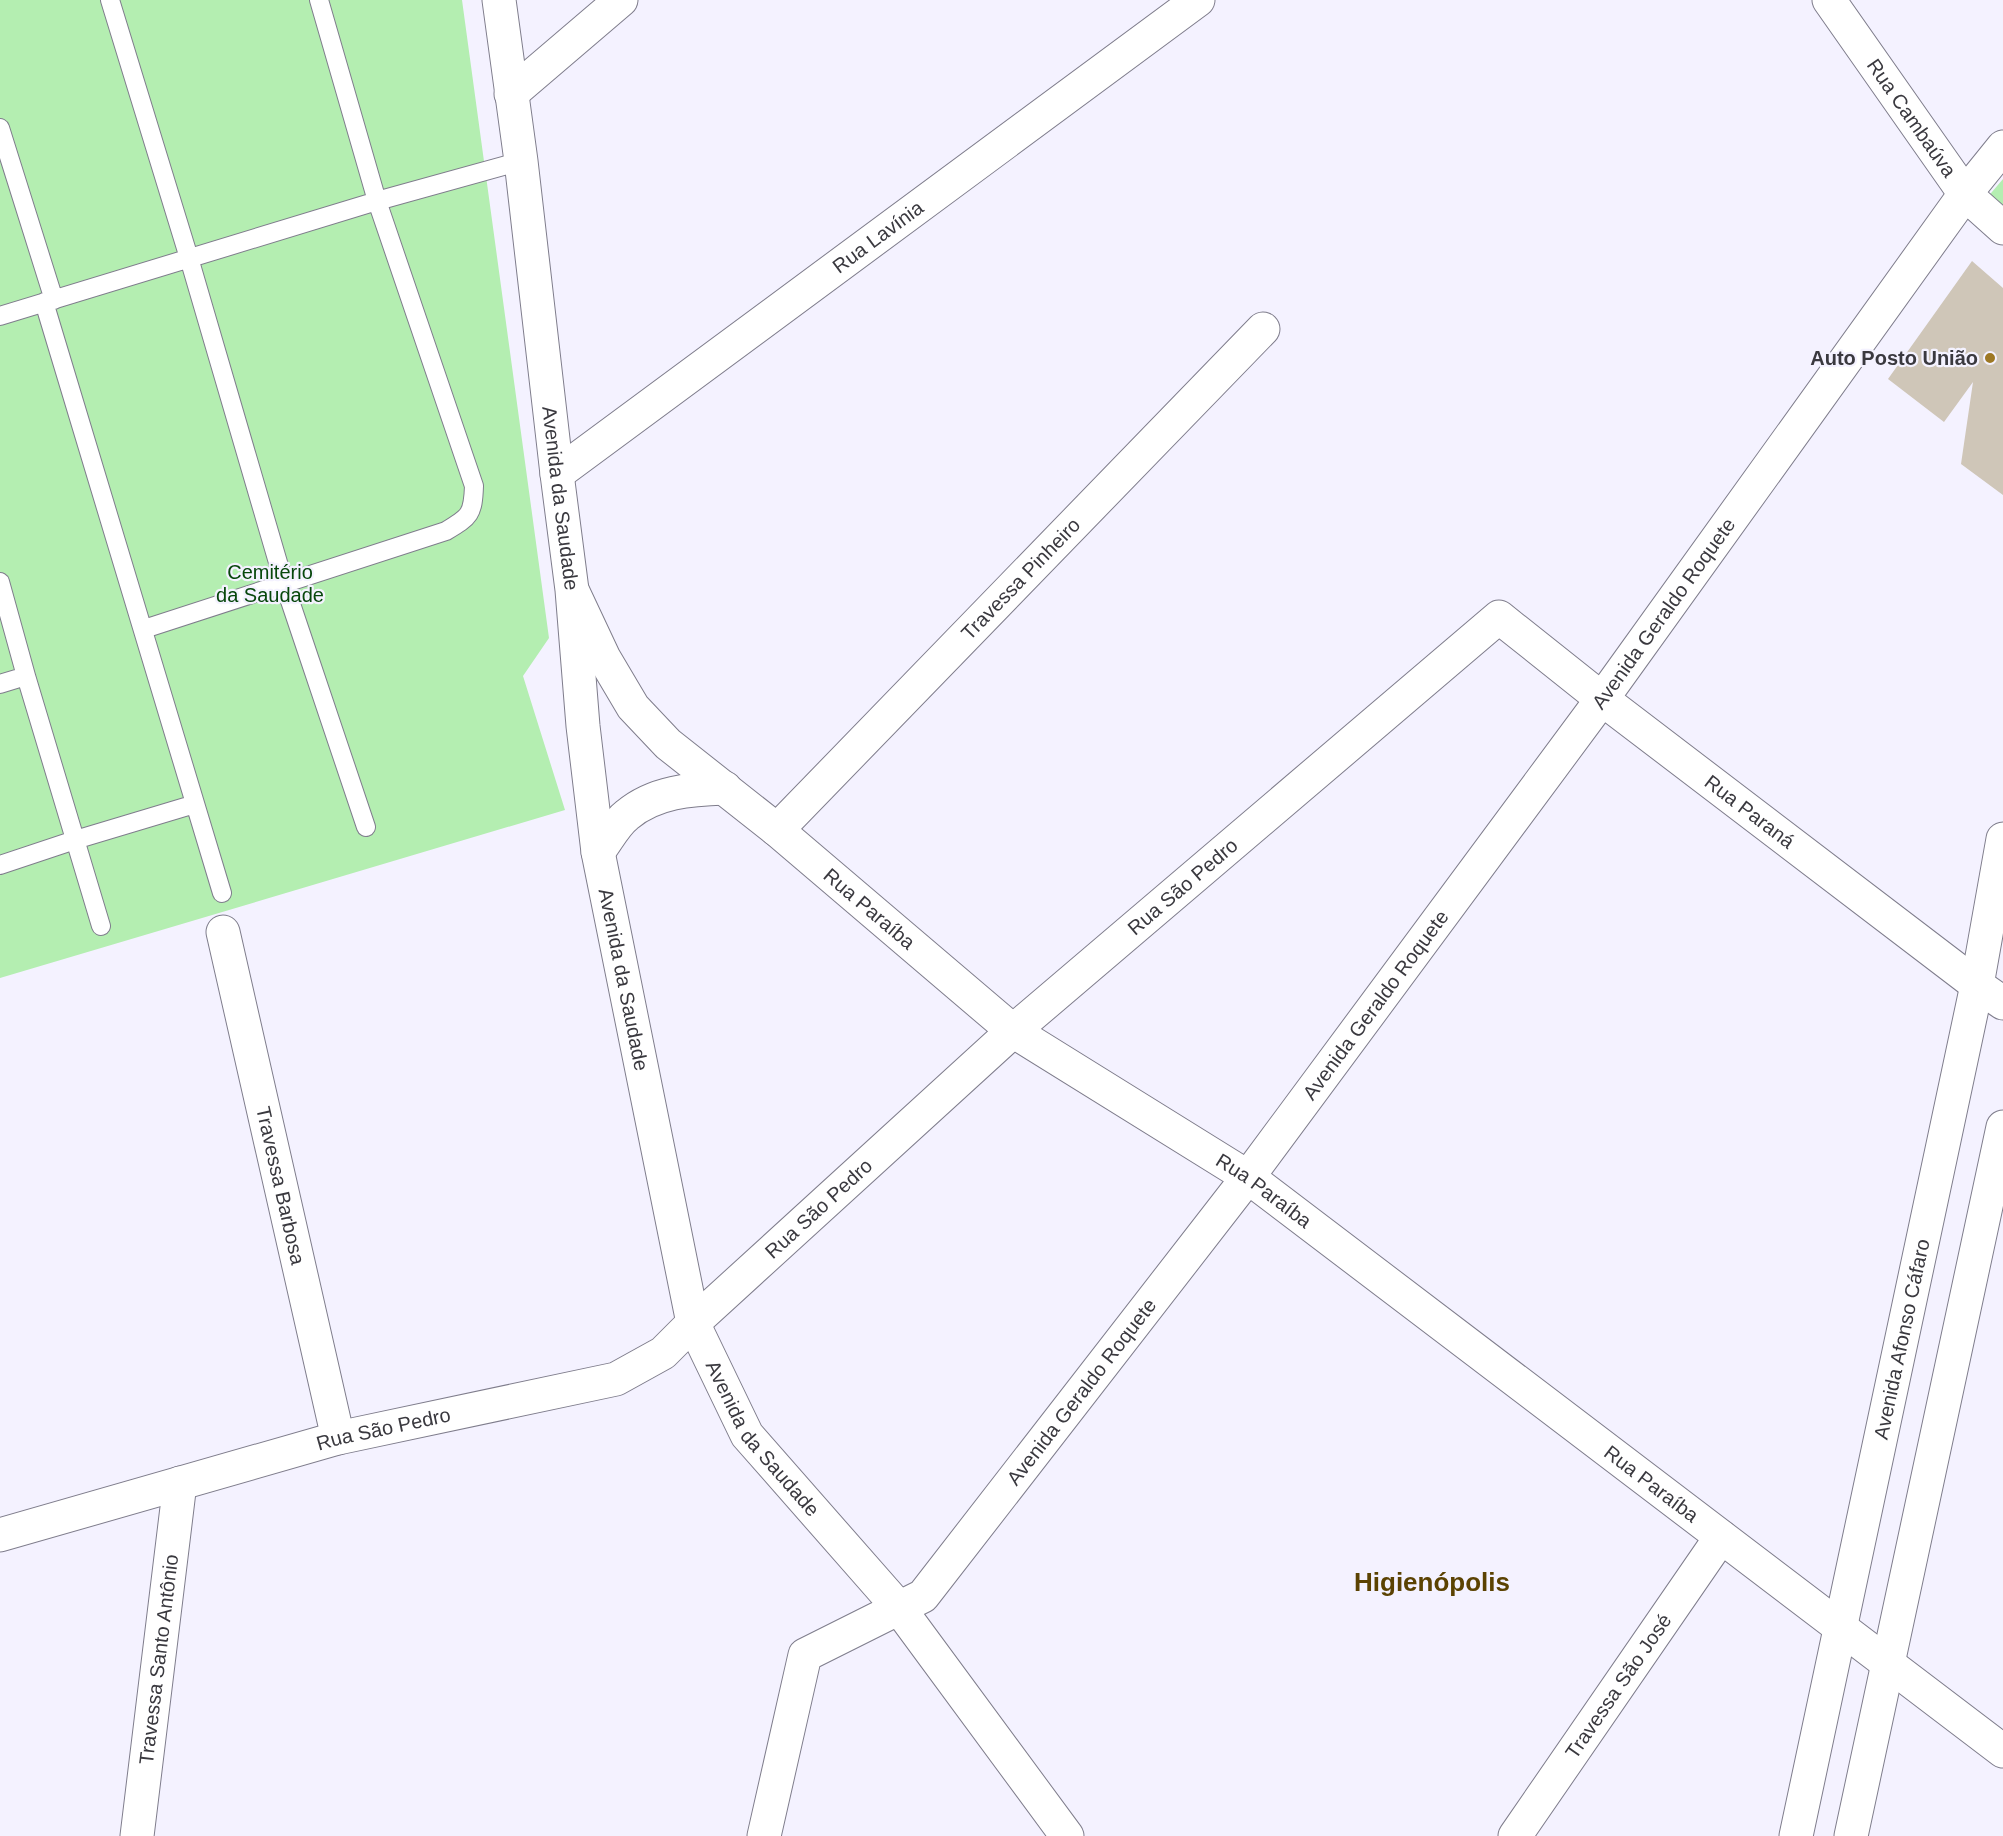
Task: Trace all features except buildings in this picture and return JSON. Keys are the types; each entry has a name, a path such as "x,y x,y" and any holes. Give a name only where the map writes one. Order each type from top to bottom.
{"street":[{"name":"Avenida da Saudade","path":"499,0 521,161 572,590 583,726 598,852 693,1323 747,1435 899,1608 1066,1836"},
{"path":"511,94 621,0"},
{"name":"Rua Lavínia","path":"557,474 1198,0"},
{"name":"Rua Cambaúva","path":"1829,0 1965,194 2003,228"},
{"name":"Avenida Geraldo Roquete","path":"764,1836 805,1655 923,1596 1248,1177 1602,699 1965,194 2003,147"},
{"name":"Travessa Pinheiro","path":"777,830 1263,329"},
{"name":"Rua Paraíba","path":"572,590 604,658 633,707 668,744 777,830 1013,1031 1248,1177 2003,1751"},
{"name":"Rua Paraná","path":"1499,617 1602,699 1990,994"},
{"name":"Rua São Pedro","path":"0,1535 338,1438 616,1379 663,1353 1013,1031 1499,617"},
{"path":"598,852 627,815 656,798 685,790 725,788"},
{"name":"Avenida Afonso Cáfaro","path":"1796,1836 1840,1628 1990,994 2003,839"},
{"name":"Travessa Barbosa","path":"223,932 338,1438"},
{"path":"1851,1836 2003,1127"},
{"name":"Travessa Santo Antônio","path":"137,1836 180,1483"},
{"name":"Travessa São José","path":"1515,1836 1721,1537"}],"lane":[{"path":"110,0 189,258 284,583 366,827"},
{"path":"144,629 446,531 466,519 473,506 474,486 377,201 319,0"},
{"path":"0,128 222,893"},
{"path":"0,316 377,201 521,161"},
{"path":"0,582 101,926"},
{"path":"0,684 26,676"},
{"path":"0,865 195,804"}],"green space":[{"name":"Cemitério da Saudade","path":"0,0 462,0 549,638 523,676 565,810 0,978"},
{"path":"2003,179 2003,214 1986,199"}],"place":[{"name":"Auto Posto União","path":"1990,358"}],"district":[{"name":"Higienópolis","path":"1432,1582"}]}
